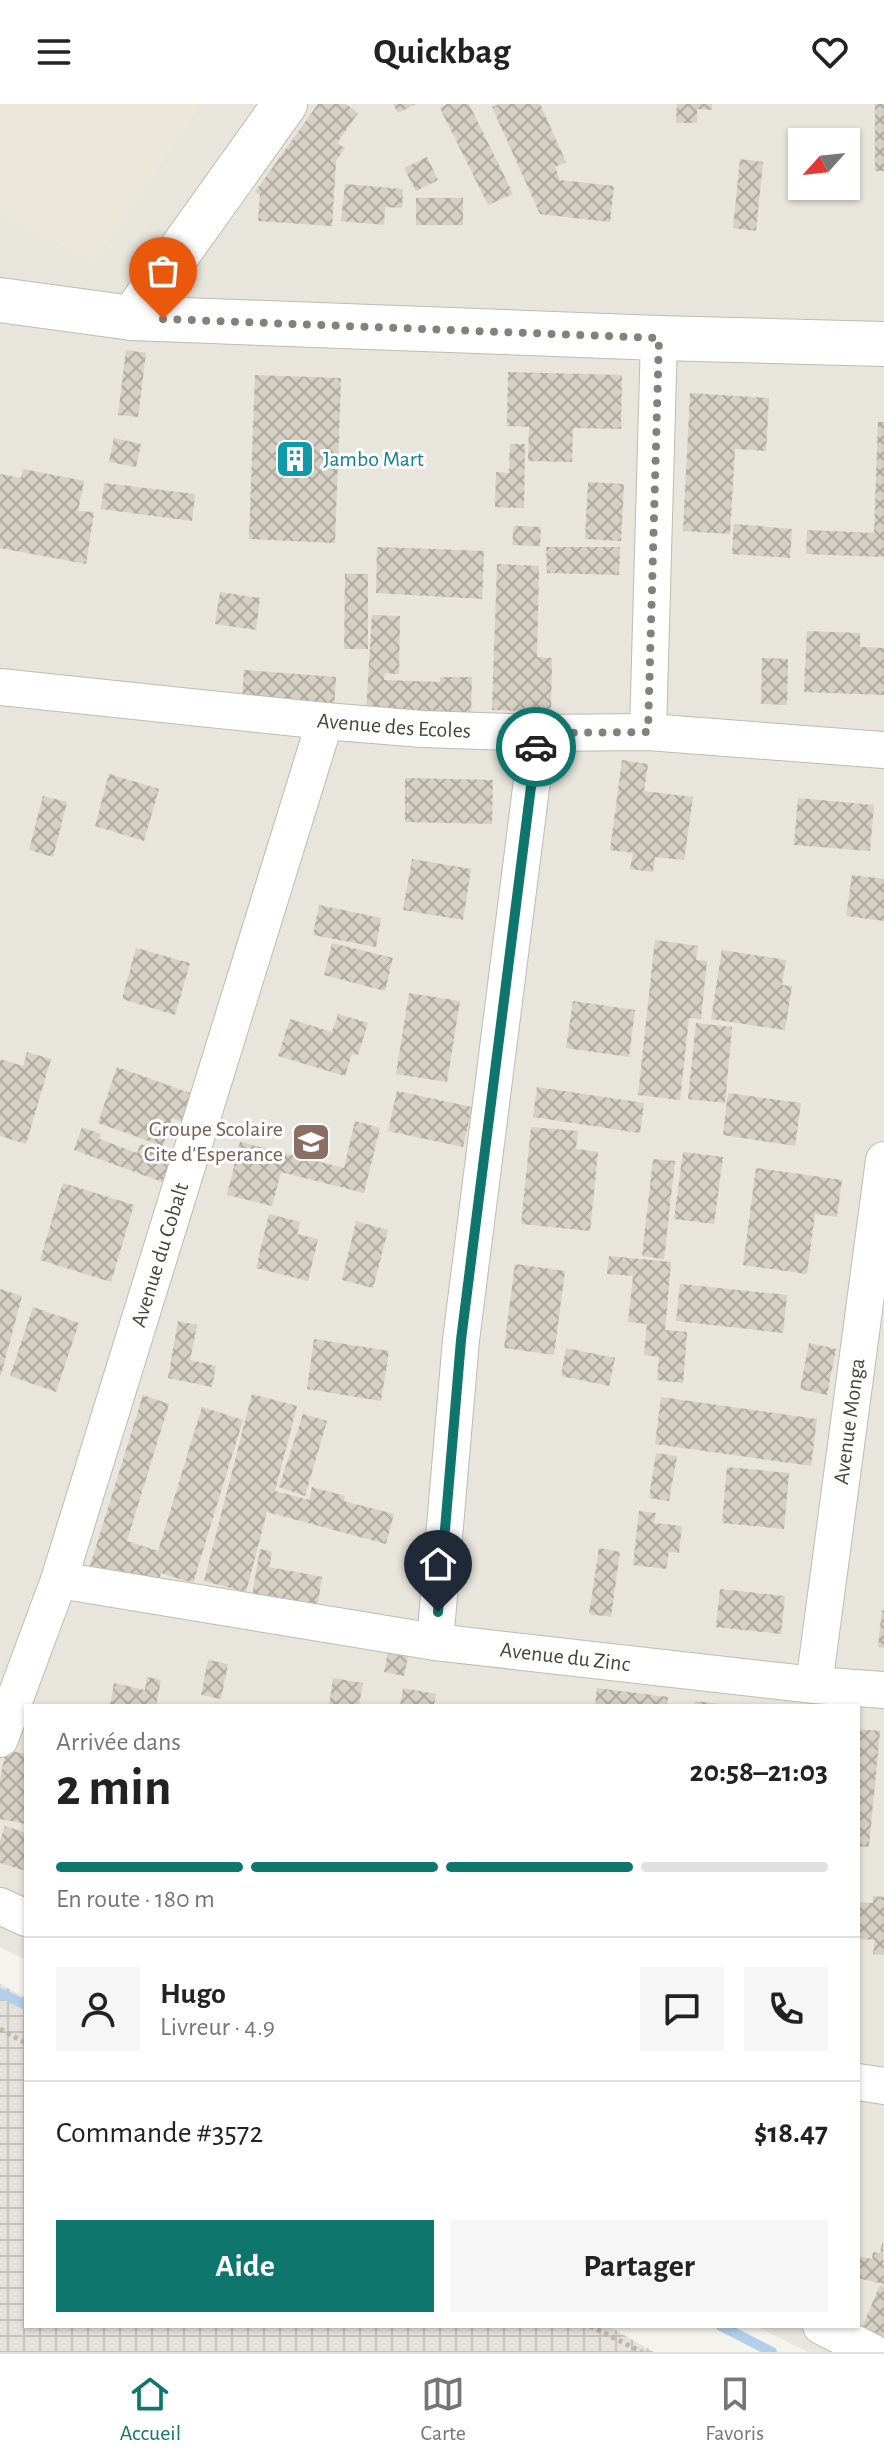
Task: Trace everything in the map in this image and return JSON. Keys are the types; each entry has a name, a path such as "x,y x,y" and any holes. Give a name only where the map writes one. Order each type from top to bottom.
{"street":[{"path":"132,318 285,104"},
{"path":"0,300 132,318 884,344"},
{"path":"648,732 659,338"},
{"name":"Avenue des Ecoles","path":"0,687 422,729 538,733 648,732 884,750"},
{"name":"Avenue du Cobalt","path":"0,1739 59,1580 325,721"},
{"path":"435,1642 461,1340 538,733"},
{"name":"Avenue Monga","path":"814,1685 884,1160"},
{"name":"Avenue du Zinc","path":"59,1580 435,1642 814,1685 884,1690"},
{"path":"0,1906 24,1917"},
{"path":"860,2082 884,2086"},
{"path":"825,2328 872,2352"}],"path":[{"path":"0,2029 24,2042"},
{"path":"594,2328 642,2352"}],"shaded area":[{"path":"0,104 884,104 884,2352 808,2352 760,2328 860,2328 860,1704 24,1704 24,1959 0,1947"},
{"path":"0,104 201,104 94,262 0,212"},
{"path":"0,1984 24,1997 24,2328 612,2328 654,2352 0,2352"}],"building":[{"path":"318,104 346,104 358,113 337,143 345,148 336,161 332,226 258,221 260,195 255,192"},
{"path":"393,104 416,104 398,113"},
{"path":"447,104 469,104 513,194 488,205 440,108"},
{"path":"499,104 540,104 566,162 555,167 560,180 614,186 610,222 540,214 492,107"},
{"path":"677,104 712,104 712,110 697,109 697,123 676,123"},
{"path":"875,104 884,104 884,171 875,171"},
{"path":"427,157 438,180 416,191 404,168"},
{"path":"740,159 763,162 756,231 733,228"},
{"path":"345,184 403,189 402,208 385,207 384,225 341,221"},
{"path":"416,198 463,198 463,225 416,225"},
{"path":"126,350 146,353 138,417 118,415"},
{"path":"508,372 622,375 621,429 573,428 572,462 528,461 529,427 507,426"},
{"name":"Jambo Mart","path":"255,375 341,378 335,543 249,539"},
{"path":"690,393 769,398 766,451 735,449 730,534 683,531"},
{"path":"878,422 884,422 884,557 806,554 807,530 874,533"},
{"path":"114,438 141,444 136,467 109,462"},
{"path":"510,444 525,444 524,508 495,507 496,472 509,473"},
{"path":"23,469 84,481 78,511 94,512 86,564 0,548 0,474 21,478"},
{"path":"588,482 624,484 621,541 585,539"},
{"path":"104,483 195,494 192,521 101,509"},
{"path":"734,524 792,529 790,558 732,554"},
{"path":"514,526 541,527 540,546 512,545"},
{"path":"377,547 484,551 482,599 376,593"},
{"path":"546,547 620,547 619,575 547,573"},
{"path":"497,564 539,566 537,657 552,658 551,712 492,710"},
{"path":"345,574 368,574 368,649 344,649"},
{"path":"220,592 260,598 256,630 215,624"},
{"path":"372,615 400,616 399,674 385,673 384,680 440,682 440,677 472,677 471,715 366,711"},
{"path":"807,631 860,633 860,647 884,648 884,695 804,692"},
{"path":"762,658 788,659 787,705 761,704"},
{"path":"244,670 336,677 334,708 242,701"},
{"path":"622,760 648,764 644,791 693,797 684,860 655,857 653,872 630,869 633,853 610,850"},
{"path":"109,774 159,789 144,841 95,826"},
{"path":"405,778 493,780 492,824 405,822"},
{"path":"43,796 67,802 53,857 29,850"},
{"path":"798,798 874,805 870,851 794,845"},
{"path":"412,859 471,869 463,920 403,910"},
{"path":"852,875 884,879 884,921 846,916"},
{"path":"319,905 381,918 376,947 313,935"},
{"path":"655,940 698,946 696,960 707,961 701,1019 689,1018 680,1100 638,1095"},
{"path":"332,943 393,958 385,991 324,975"},
{"path":"136,948 190,963 175,1015 122,999"},
{"path":"722,950 786,960 782,985 792,986 785,1030 711,1019"},
{"path":"409,993 460,1001 447,1082 396,1074"},
{"path":"573,1001 635,1010 629,1057 566,1048"},
{"path":"338,1014 368,1023 358,1055 352,1054 345,1076 278,1056 290,1019 332,1032"},
{"path":"696,1023 732,1027 725,1103 688,1099"},
{"path":"27,1052 51,1059 26,1144 0,1136 0,1059 23,1066"},
{"path":"117,1067 193,1094 183,1122 172,1118 163,1146 98,1123"},
{"path":"537,1087 644,1103 640,1133 533,1117"},
{"path":"397,1091 472,1107 463,1147 388,1131"},
{"path":"728,1093 801,1103 795,1146 723,1135"},
{"path":"355,1121 380,1128 364,1193 281,1172 272,1206 227,1195 240,1142 344,1168"},
{"path":"82,1127 101,1134 99,1139 137,1153 140,1144 156,1149 153,1157 175,1165 168,1184 74,1150"},
{"path":"531,1127 578,1131 576,1149 598,1152 590,1231 521,1224"},
{"path":"683,1152 723,1157 714,1224 674,1219"},
{"path":"653,1159 675,1161 664,1259 642,1256"},
{"path":"756,1168 842,1180 837,1217 815,1214 807,1274 743,1265"},
{"path":"63,1183 134,1205 111,1282 40,1260"},
{"path":"269,1214 300,1222 297,1234 318,1239 308,1281 256,1268"},
{"path":"356,1221 388,1230 373,1288 342,1280"},
{"path":"609,1256 671,1262 665,1330 687,1332 683,1383 657,1380 659,1357 644,1355 647,1324 628,1322 633,1276 607,1274"},
{"path":"515,1264 565,1271 554,1355 504,1348"},
{"path":"680,1284 787,1295 783,1333 676,1321"},
{"path":"0,1289 22,1296 1,1375 0,1375"},
{"path":"33,1307 79,1323 56,1392 10,1376"},
{"path":"178,1321 197,1325 190,1360 216,1366 212,1387 168,1378"},
{"path":"314,1339 389,1351 381,1401 307,1389"},
{"path":"809,1343 836,1349 827,1395 800,1389"},
{"path":"566,1348 615,1358 609,1386 561,1376"},
{"path":"252,1394 297,1406 275,1491 309,1500 312,1487 345,1496 344,1501 394,1514 386,1544 267,1512 246,1592 204,1581"},
{"path":"143,1395 169,1404 127,1541 158,1551 202,1407 243,1420 193,1583 161,1573 158,1583 117,1570 115,1577 89,1569"},
{"path":"661,1397 817,1419 811,1466 655,1444"},
{"path":"303,1414 327,1421 305,1496 279,1487"},
{"path":"656,1453 677,1456 669,1501 649,1498"},
{"path":"727,1467 789,1473 784,1529 722,1523"},
{"path":"639,1511 656,1513 654,1523 682,1526 679,1553 669,1552 666,1569 633,1565"},
{"path":"599,1548 620,1552 611,1617 589,1614"},
{"path":"260,1549 272,1552 269,1567 322,1577 317,1608 252,1596"},
{"path":"720,1589 785,1596 781,1634 716,1627"},
{"path":"884,1611 884,1648 878,1647"},
{"path":"388,1652 408,1656 404,1676 384,1672"},
{"path":"208,1660 228,1664 221,1699 201,1695"},
{"path":"147,1677 161,1680 156,1704 110,1704 114,1683 145,1690"},
{"path":"333,1678 363,1683 359,1704 329,1704"},
{"path":"403,1688 436,1694 434,1704 400,1704"},
{"path":"597,1688 668,1697 667,1704 595,1704"},
{"path":"860,1729 880,1731 869,1847 860,1846"},
{"path":"6,1750 24,1754 24,1824 0,1819 0,1779"},
{"path":"5,1826 24,1832 24,1870 0,1863 0,1841"},
{"path":"873,1896 884,1897 884,1955 873,1954 875,1940 860,1939 860,1902 873,1903"},
{"path":"883,2240 884,2284 860,2278 860,2256 872,2259 873,2252 880,2253"},
{"path":"880,2285 884,2287 884,2339 861,2330"}],"waterway":[{"path":"0,1993 24,2004"},
{"path":"725,2328 772,2352"}],"way so far":[{"path":"163,319 659,338 648,732 538,733 536,747"}],"place":[{"name":"Jambo Mart","path":"295,459"},
{"name":"Groupe Scolaire Cite d'Esperance","path":"311,1142"}],"route":[{"path":"438,1612 461,1340 536,747"}]}
